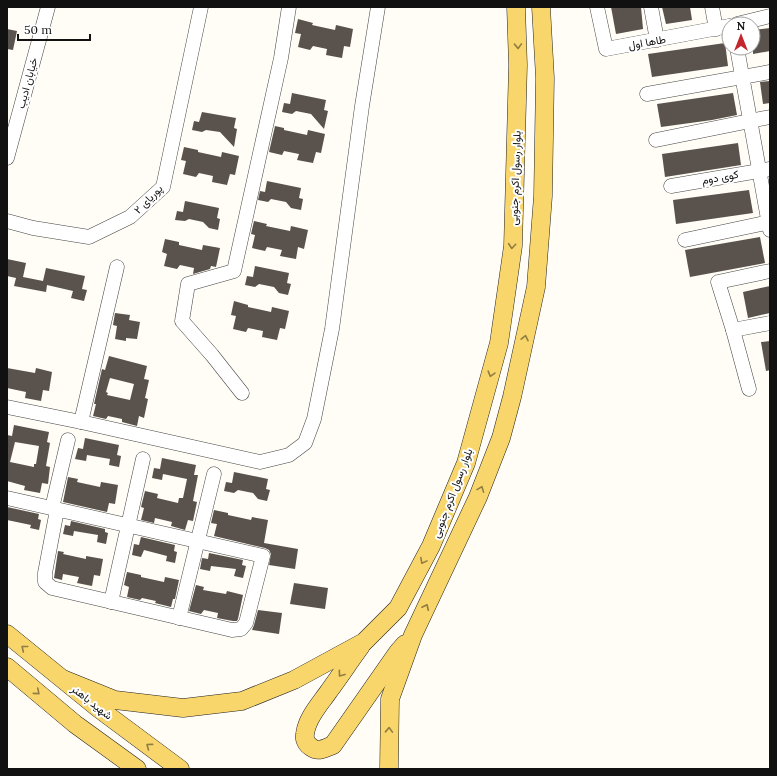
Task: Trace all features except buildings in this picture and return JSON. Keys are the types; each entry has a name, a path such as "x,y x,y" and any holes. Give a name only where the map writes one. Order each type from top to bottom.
{"main road":[{"name":"بلوار رسول اکرم جنوبی","path":"63,679 115,700 183,708 242,701 294,680 364,642 398,608 431,546 466,464 499,343 513,246 518,64 516,7"},
{"name":"بلوار رسول اکرم جنوبی","path":"389,769 390,699 413,635 478,497 501,438 512,397 536,287 543,196 546,78 541,7"},
{"name":"شهید باهنر","path":"7,634 98,708 180,769"},
{"path":"364,642 316,709 308,724 304,734 305,740 309,746 316,750 322,750 333,745 398,652 413,635"},
{"path":"7,667 75,724 137,769"}],"street":[{"name":"خیابان ادیب","path":"7,158 48,7"},
{"name":"پوریای ۲","path":"7,221 33,228 90,237 130,217 163,187 201,7"},
{"path":"242,393 212,355 182,321 188,284 234,271 281,58 289,7"},
{"path":"7,408 81,422 260,462 289,455 305,443 314,420 332,329 362,106 378,7"},
{"name":"طاها اول","path":"597,7 606,49 721,28"},
{"path":"651,7 657,40"},
{"path":"712,7 721,24"},
{"path":"685,240 770,225 765,169 750,121 738,56"},
{"path":"647,94 770,72"},
{"path":"656,140 770,117"},
{"name":"کوی دوم","path":"671,186 765,169"},
{"path":"81,422 117,267"},
{"path":"749,389 718,282 770,272"},
{"path":"733,330 770,323"},
{"path":"7,498 55,509 197,540 263,556 246,623 242,629 232,630 52,588 45,582 45,573 55,509 68,440"},
{"path":"111,602 143,460"},
{"path":"179,618 214,474"}]}
